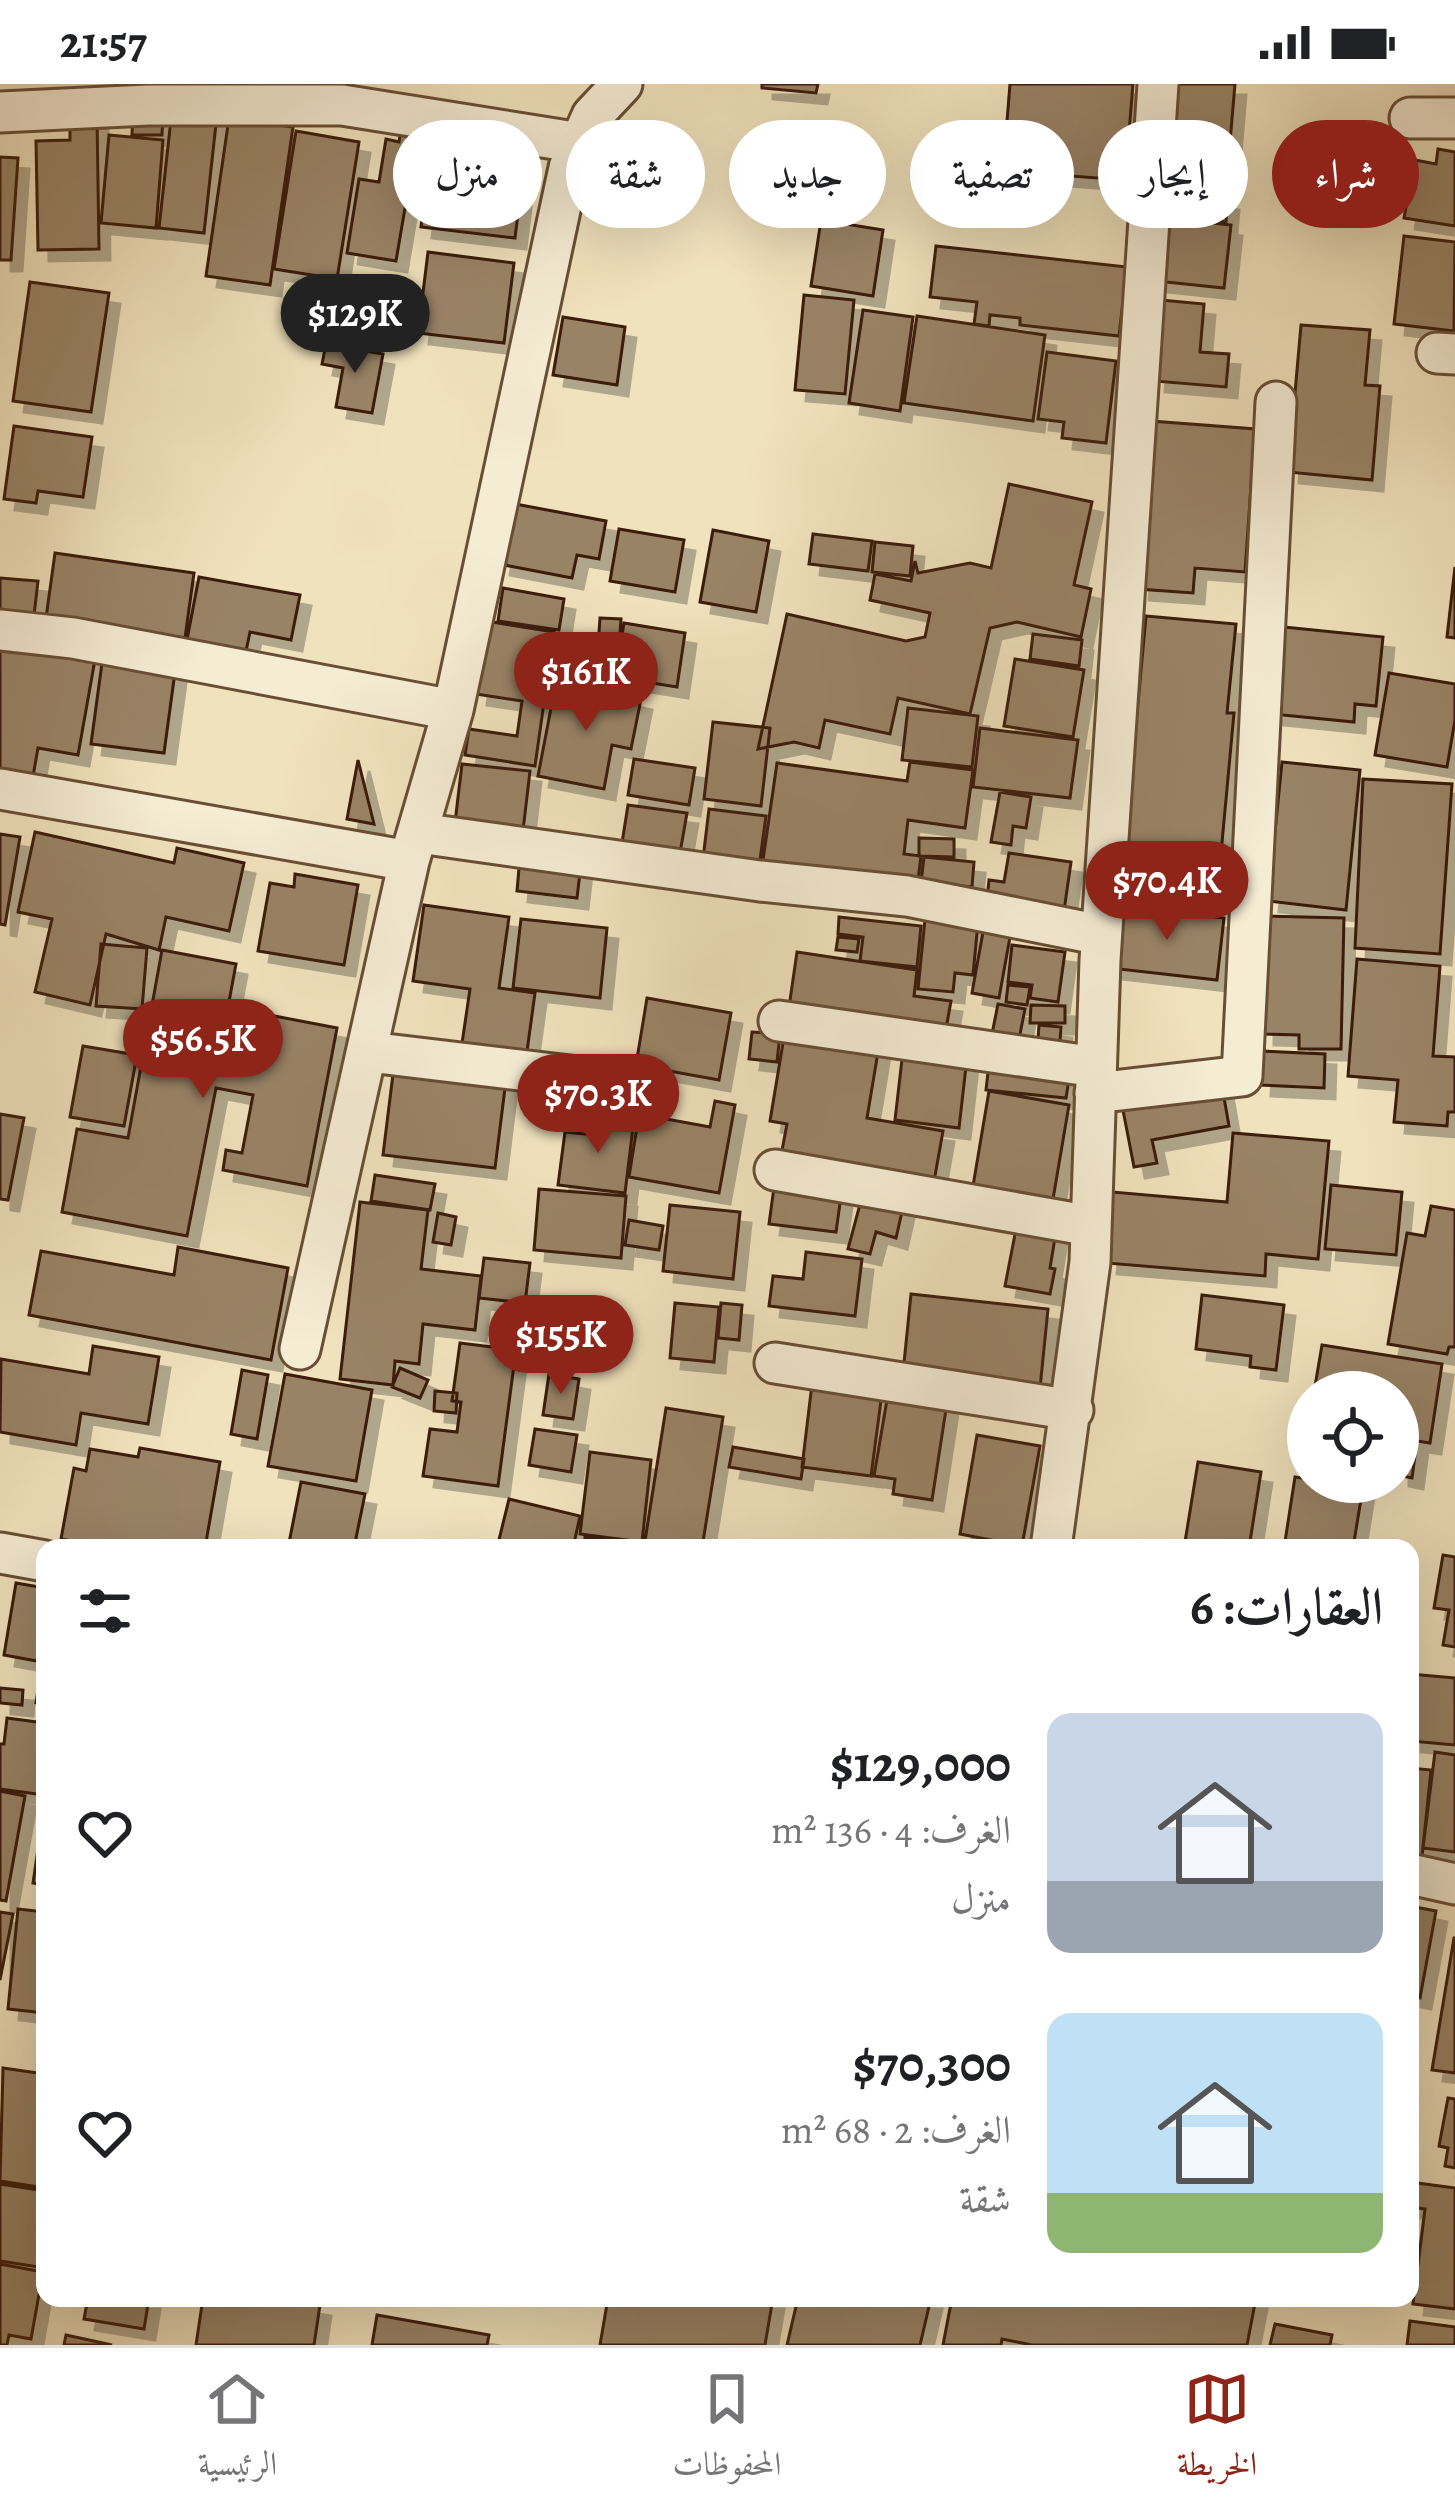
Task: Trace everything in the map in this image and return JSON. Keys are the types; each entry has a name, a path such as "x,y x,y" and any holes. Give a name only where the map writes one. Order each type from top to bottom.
{"street":[{"path":"575,120 579,84"},
{"path":"590,120 622,84"},
{"path":"1053,1539 1073,1410 1091,1226 1101,935 1158,84"},
{"path":"0,112 148,105 342,105 566,154"},
{"path":"1410,118 1455,118"},
{"path":"301,1349 414,847 453,710 566,179"},
{"path":"779,1022 1096,1080 1242,1076 1276,402"},
{"path":"0,630 73,638 453,710"},
{"path":"0,789 414,847 907,896 1101,935"},
{"path":"369,1052 621,1082"},
{"path":"775,1170 1091,1226"},
{"path":"775,1363 1073,1410"},
{"path":"0,1552 36,1559"},
{"path":"1419,1876 1455,1884"}],"building":[{"path":"762,84 818,84 816,93 762,88"},
{"path":"1010,84 1133,84 1130,120 1098,120 1098,178 1074,176 1074,120 1007,120"},
{"path":"1173,84 1235,84 1232,120 1170,120"},
{"path":"172,110 217,115 204,233 159,228"},
{"path":"133,111 163,112 162,135 132,135"},
{"path":"70,116 97,116 99,249 38,250 36,141 70,140"},
{"path":"229,118 293,127 270,285 206,276"},
{"path":"296,131 359,142 337,279 274,269"},
{"path":"109,135 163,140 156,228 101,223"},
{"path":"386,139 393,141 393,228 402,228 396,261 347,253 359,179 379,182"},
{"path":"1438,149 1455,152 1455,226 1419,220 1419,161 1436,164"},
{"path":"0,157 18,158 11,260 0,260"},
{"path":"430,228 516,228 515,238"},
{"path":"820,228 883,230 873,296 811,286"},
{"path":"1162,228 1231,228 1224,288 1156,281"},
{"path":"1404,236 1455,242 1454,331 1394,324"},
{"path":"936,246 1127,267 1119,336 1020,325 1020,318 990,315 989,326 974,324 977,302 930,297"},
{"path":"428,252 514,263 504,343 418,333"},
{"path":"30,282 109,293 91,412 13,401"},
{"path":"804,295 854,300 845,394 795,390"},
{"path":"1161,300 1204,304 1200,352 1229,354 1226,387 1154,381"},
{"path":"863,310 913,317 900,411 849,403"},
{"path":"917,316 1045,335 1033,421 904,403"},
{"path":"563,317 625,327 617,385 553,375"},
{"path":"1301,325 1370,330 1365,385 1380,386 1372,480 1288,472"},
{"path":"326,344 383,354 372,413 336,407 343,368 322,364"},
{"path":"1047,352 1116,361 1106,443 1062,438 1064,422 1038,419"},
{"path":"1151,421 1255,429 1245,572 1195,568 1193,593 1138,589"},
{"path":"14,426 92,437 83,497 38,491 36,503 4,499"},
{"path":"1009,484 1092,502 1074,585 1091,589 1081,637 1017,622 990,628 970,714 898,698 890,734 825,720 819,748 794,742 758,749 787,614 906,641 925,637 930,613 870,600 875,574 911,581 915,561 918,573 970,563 991,568"},
{"path":"510,503 606,521 599,559 577,555 572,578 499,564"},
{"path":"619,529 684,540 675,592 610,581"},
{"path":"713,530 769,541 756,612 700,602"},
{"path":"813,534 872,541 868,571 809,564"},
{"path":"875,542 913,546 910,576 872,572"},
{"path":"55,553 194,573 185,638 46,618"},
{"path":"1455,567 1455,638 1447,637"},
{"path":"199,577 300,595 291,640 250,632 245,656 186,645"},
{"path":"0,578 38,581 33,624 0,621"},
{"path":"503,588 564,599 559,630 498,621"},
{"path":"1146,616 1236,624 1227,713 1234,713 1219,875 1123,866"},
{"path":"600,618 621,619 619,649 598,647"},
{"path":"486,621 554,632 535,766 465,755 469,729 517,736 522,701 476,694"},
{"path":"624,623 685,633 677,687 615,677"},
{"path":"1284,627 1383,637 1376,706 1355,704 1354,722 1272,714"},
{"path":"1033,634 1082,640 1079,666 1030,659"},
{"path":"0,637 96,654 78,755 38,748 32,782 0,776"},
{"path":"1015,659 1084,670 1073,737 1004,726"},
{"path":"102,663 175,672 164,753 91,744"},
{"path":"1389,673 1455,684 1447,767 1375,755"},
{"path":"556,682 641,699 631,749 612,745 604,789 538,776"},
{"path":"908,708 978,716 972,767 902,760"},
{"path":"713,722 770,728 761,806 704,799"},
{"path":"980,728 1078,740 1070,798 973,787"},
{"path":"634,759 695,768 689,805 628,795"},
{"path":"358,760 374,824 347,819"},
{"path":"910,762 973,770 965,828 908,820 904,854 921,856 917,888 762,867 777,763 907,781"},
{"path":"1282,762 1360,770 1346,910 1268,901"},
{"path":"462,764 530,771 522,839 454,831"},
{"path":"1363,779 1452,784 1440,954 1355,948"},
{"path":"1000,792 1031,797 1026,828 1013,826 1011,845 991,842"},
{"path":"628,805 687,813 680,853 622,843"},
{"path":"709,809 766,816 758,875 702,867"},
{"path":"35,832 174,863 177,848 244,863 229,931 166,917 159,950 106,934 90,1005 35,992 52,919 18,912"},
{"path":"0,834 20,837 5,925 0,924"},
{"path":"919,838 954,839 954,857 919,856"},
{"path":"1009,853 1071,862 1063,918 986,908 989,880 1004,882"},
{"path":"520,857 581,864 577,898 517,891"},
{"path":"924,857 974,862 972,887 921,882"},
{"path":"295,874 358,885 344,965 258,951 270,883 294,887"},
{"path":"424,905 509,917 499,988 535,993 525,1066 460,1057 470,989 413,981"},
{"path":"1117,906 1224,918 1217,980 1110,968"},
{"path":"1264,916 1344,918 1341,1049 1299,1049 1299,1035 1263,1034"},
{"path":"839,917 921,926 917,967 860,961 863,937 838,934"},
{"path":"521,919 607,928 600,998 513,988"},
{"path":"925,919 978,923 973,975 955,973 953,992 918,989"},
{"path":"983,932 1010,937 999,998 972,993"},
{"path":"838,937 859,939 857,952 836,950"},
{"path":"101,944 147,948 142,1009 96,1006"},
{"path":"1012,945 1065,952 1058,1002 1030,998 1032,985 1008,982"},
{"path":"162,950 236,964 228,1007 337,1028 307,1186 223,1170 226,1150 242,1153 253,1095 216,1088 187,1236 62,1212 77,1129 128,1138"},
{"path":"797,952 917,970 914,996 951,1001 946,1029 787,1021"},
{"path":"1357,959 1440,966 1433,1056 1455,1057 1455,1112 1448,1112 1447,1126 1394,1122 1398,1080 1348,1076"},
{"path":"1008,985 1030,987 1027,1005 1006,1002"},
{"path":"647,998 731,1013 719,1080 636,1065"},
{"path":"998,1004 1025,1009 1018,1044 991,1039"},
{"path":"1031,1005 1065,1006 1065,1023 1030,1023"},
{"path":"1039,1025 1061,1027 1059,1055 1037,1053"},
{"path":"785,1031 879,1046 867,1118 943,1131 933,1187 780,1161 787,1124 770,1121"},
{"path":"752,1032 780,1034 777,1062 749,1059"},
{"path":"904,1042 968,1049 959,1128 895,1120"},
{"path":"83,1046 137,1055 124,1126 70,1117"},
{"path":"1261,1051 1325,1054 1324,1088 1260,1085"},
{"path":"989,1064 1070,1073 1066,1098 986,1090"},
{"path":"394,1066 506,1080 495,1168 383,1155"},
{"path":"1222,1086 1229,1126 1152,1140 1157,1163 1134,1167 1122,1105"},
{"path":"989,1091 1069,1105 1053,1199 973,1186"},
{"path":"715,1101 735,1105 719,1193 629,1177 639,1114 710,1127"},
{"path":"0,1114 24,1118 8,1200 0,1199"},
{"path":"598,1114 634,1119 625,1193 558,1185 565,1132 595,1135"},
{"path":"1233,1133 1329,1141 1318,1259 1266,1254 1265,1276 1106,1263 1113,1192 1227,1202"},
{"path":"375,1175 435,1184 430,1210 371,1201"},
{"path":"775,1180 842,1189 836,1232 769,1224"},
{"path":"1331,1185 1402,1192 1396,1255 1325,1249"},
{"path":"539,1189 626,1196 621,1258 534,1250"},
{"path":"863,1193 904,1203 896,1238 876,1232 870,1254 848,1249"},
{"path":"360,1202 428,1210 421,1269 481,1276 475,1330 423,1324 419,1364 395,1361 393,1385 340,1379"},
{"path":"670,1205 740,1212 733,1279 663,1271"},
{"path":"1431,1206 1455,1210 1455,1347 1449,1347 1447,1354 1388,1344 1407,1233 1425,1236"},
{"path":"438,1213 456,1217 451,1245 433,1242"},
{"path":"629,1220 663,1226 659,1250 625,1245"},
{"path":"1017,1224 1056,1232 1050,1294 1005,1286"},
{"path":"178,1247 288,1268 271,1360 29,1315 41,1251 174,1275"},
{"path":"806,1252 862,1259 855,1316 769,1306 773,1276 803,1279"},
{"path":"484,1258 530,1263 525,1303 479,1298"},
{"path":"911,1294 1048,1309 1040,1388 903,1373"},
{"path":"1202,1295 1284,1305 1276,1370 1250,1367 1251,1356 1196,1349"},
{"path":"675,1303 719,1307 714,1362 670,1358"},
{"path":"721,1303 742,1305 739,1340 718,1338"},
{"path":"460,1343 516,1350 498,1486 423,1476 430,1429 457,1432 461,1402 452,1401"},
{"path":"1322,1345 1442,1364 1430,1443 1419,1441 1419,1371 1318,1371"},
{"path":"93,1346 159,1357 148,1424 81,1413 76,1445 0,1432 1,1359 89,1374"},
{"path":"400,1368 428,1380 420,1398 392,1387"},
{"path":"242,1370 268,1375 257,1439 231,1434"},
{"path":"285,1374 372,1390 356,1481 268,1466"},
{"path":"549,1374 579,1379 573,1419 543,1415"},
{"path":"812,1384 882,1393 871,1476 802,1467"},
{"path":"435,1391 457,1393 456,1413 434,1411"},
{"path":"888,1394 947,1403 932,1500 893,1494 895,1479 874,1476"},
{"path":"666,1408 723,1417 703,1539 645,1539"},
{"path":"535,1429 577,1435 571,1472 529,1465"},
{"path":"977,1435 1040,1446 1023,1539 960,1534"},
{"path":"733,1447 804,1459 801,1479 729,1467"},
{"path":"140,1448 220,1462 207,1539 61,1539 74,1468 86,1471 90,1449 138,1457"},
{"path":"590,1452 651,1460 642,1539 580,1534"},
{"path":"1198,1462 1261,1472 1250,1539 1185,1539"},
{"path":"301,1482 365,1494 356,1539 290,1539"},
{"path":"509,1499 580,1516 575,1539 499,1539"},
{"path":"1291,1503 1360,1503 1354,1539 1285,1539"},
{"path":"1443,1555 1455,1557 1455,1647 1443,1645 1449,1610 1434,1608"},
{"path":"16,1583 36,1586 36,1661 4,1655"},
{"path":"1419,1675 1455,1678 1455,1745 1419,1742"},
{"path":"0,1688 23,1690 22,1705 0,1703"},
{"path":"7,1718 36,1722 36,1794 0,1789 0,1744 4,1744"},
{"path":"1435,1752 1455,1755 1455,1852 1423,1848"},
{"path":"1419,1769 1431,1770 1419,1857"},
{"path":"0,1791 25,1796 6,1901 0,1900"},
{"path":"1419,1908 1436,1911 1419,1998"},
{"path":"18,1909 36,1911 36,2012 8,2009"},
{"path":"0,1912 13,1914 0,1980"},
{"path":"1455,1938 1455,2073 1432,2070"},
{"path":"3,2068 36,2073 36,2187 0,2181"},
{"path":"1448,2098 1455,2099 1455,2168 1445,2166 1448,2148 1439,2146"},
{"path":"1419,2183 1455,2188 1455,2309 1419,2305 1425,2209 1419,2208"},
{"path":"0,2184 36,2190 36,2267 0,2261"},
{"path":"0,2264 36,2271 31,2339 9,2335 7,2345 0,2345"},
{"path":"86,2307 148,2307 144,2329 84,2319"},
{"path":"202,2307 320,2307 314,2345 196,2345"},
{"path":"606,2307 771,2307 765,2345 600,2345"},
{"path":"796,2307 929,2307 920,2345 787,2345"},
{"path":"950,2307 1254,2307 1247,2345 1032,2345 1002,2339 1001,2345 943,2345"},
{"path":"377,2315 489,2335 487,2345 372,2345"},
{"path":"1410,2321 1455,2327 1455,2345 1407,2345"},
{"path":"1275,2324 1332,2335 1330,2345 1270,2345"},
{"path":"66,2335 112,2345 64,2345"}]}
